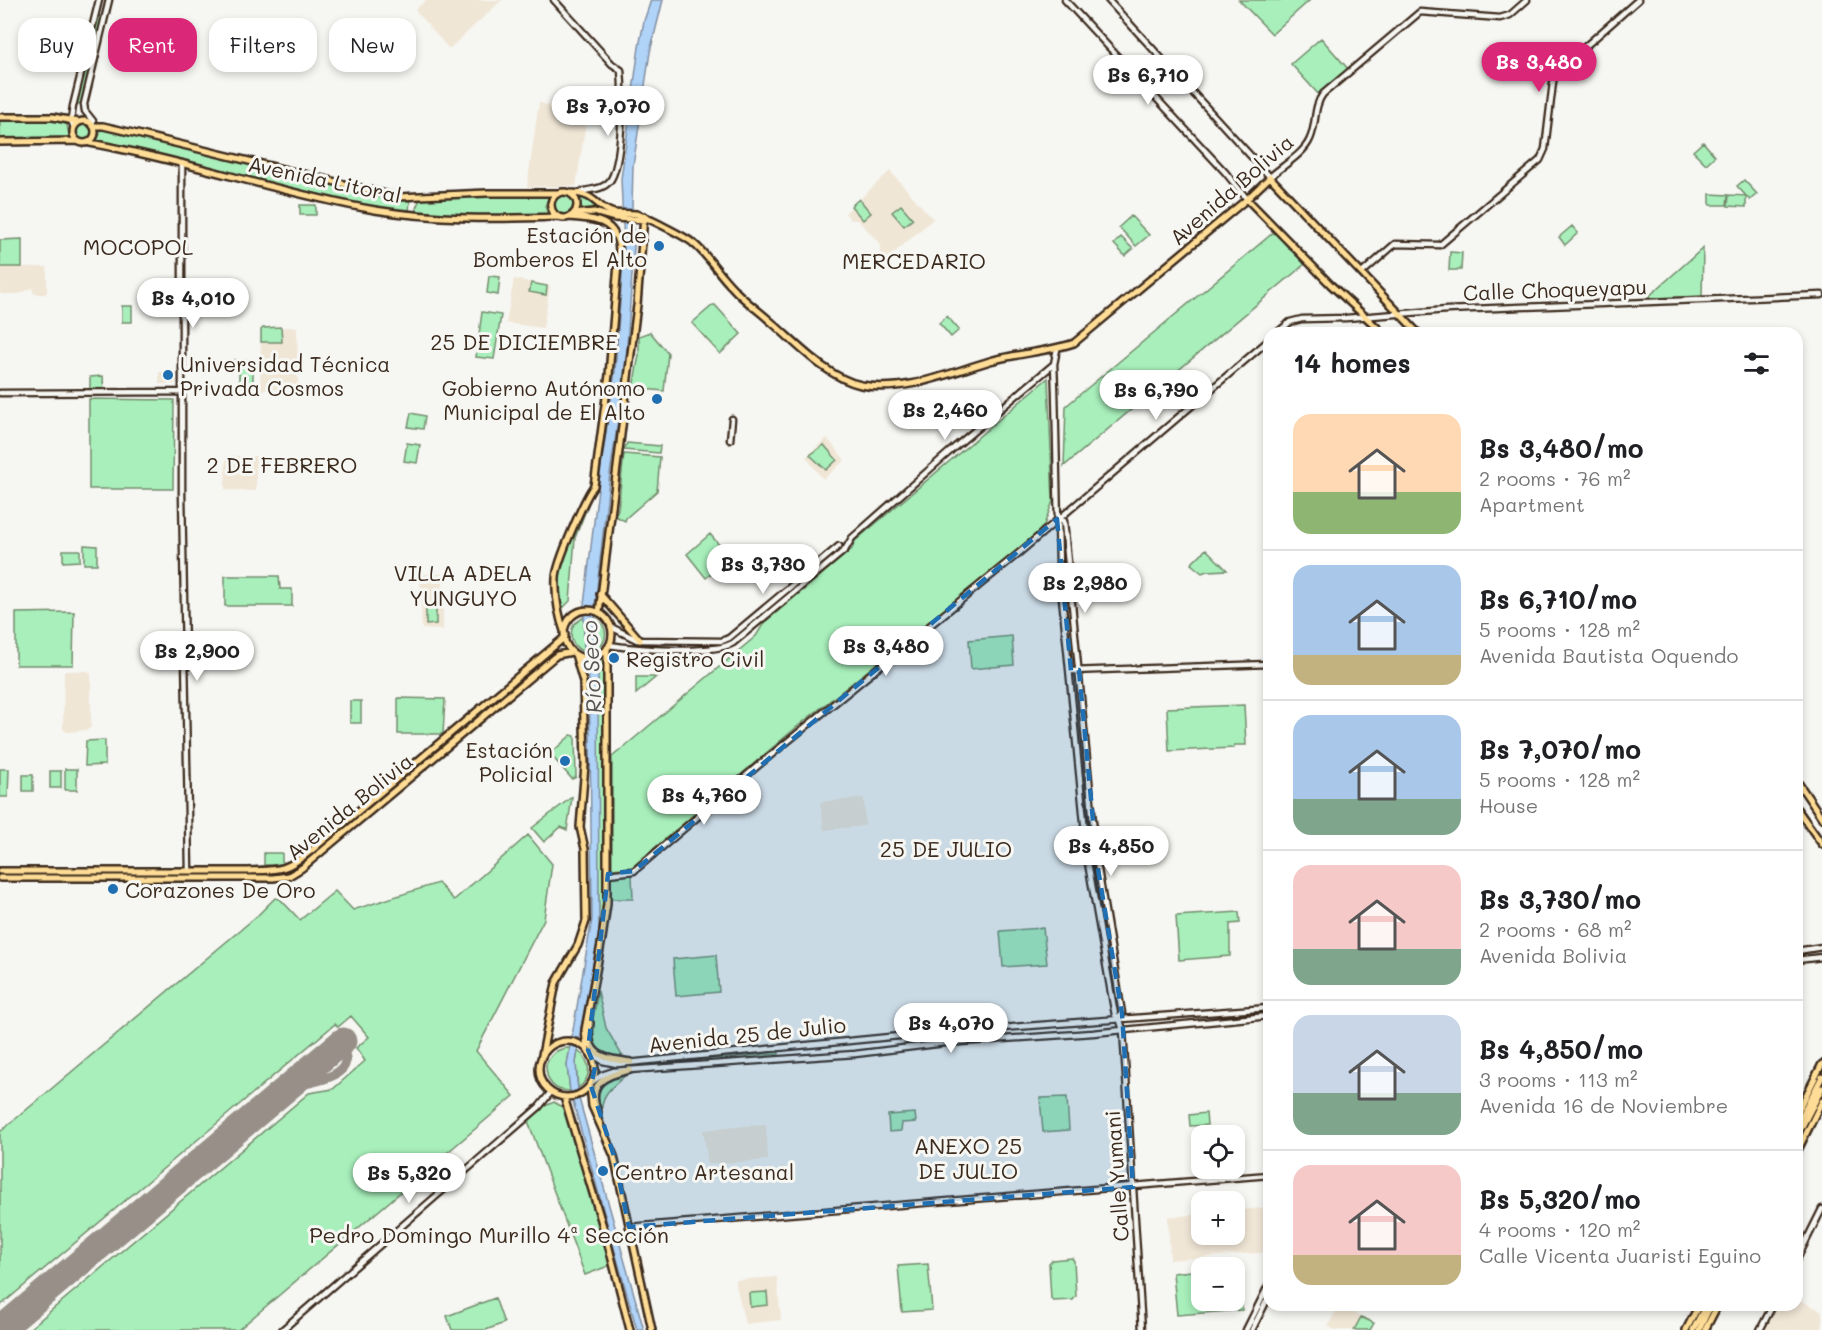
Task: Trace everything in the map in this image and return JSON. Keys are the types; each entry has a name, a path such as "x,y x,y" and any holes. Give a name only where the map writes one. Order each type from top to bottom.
{"main road":[{"path":"0,117 53,117 79,122 86,121 93,125 96,135 90,142 82,144 73,135 74,128 79,122"},
{"name":"Avenida Litoral","path":"93,125 398,197 434,194 558,193"},
{"path":"0,141 77,141"},
{"name":"Avenida Litoral","path":"90,142 391,212 457,219 558,217"},
{"name":"Avenida Bolivia","path":"645,218 694,244 741,297 820,364 854,382 881,386 935,379 991,361 1057,349 1074,343 1106,319 1270,177"},
{"path":"1270,177 1413,327"},
{"path":"597,612 624,414 645,218 619,216 594,212 558,217 551,210 550,203 558,193 579,193 592,197 619,216"},
{"path":"570,193 577,203 571,216"},
{"path":"1247,199 1330,285 1377,327"},
{"path":"571,216 606,224 616,236 619,251 609,375 594,486 585,500 556,575 560,620 567,645 576,654 584,682 585,765 580,827 585,849 586,921 582,936 559,975 553,990 541,1060 541,1079 551,1092 567,1097 580,1094 591,1083"},
{"path":"600,594 640,640"},
{"path":"565,635 570,619 579,612 597,612 605,617 611,627 612,638 607,648 607,904 585,1030 588,1051 595,1066 590,1101 614,1156 652,1330"},
{"name":"Avenida Bolivia","path":"0,871 279,870 297,862 565,635"},
{"path":"576,654 594,657 607,648"},
{"name":"Avenida Bolivia","path":"0,878 273,878 289,876 302,868 552,658 557,655 576,654"},
{"path":"1803,790 1822,818"},
{"path":"1803,817 1822,844"},
{"path":"594,982 589,1035 591,1044 601,1056 609,1060 631,1062"},
{"path":"541,1060 553,1046 570,1042 579,1044 588,1051"},
{"path":"1803,1101 1822,1064"},
{"path":"600,1122 594,1101 596,1087 609,1076 630,1070"},
{"path":"1803,1113 1822,1077"},
{"path":"1803,1124 1822,1088"},
{"path":"567,1097 630,1330"},
{"path":"1803,1140 1822,1101"},
{"path":"1686,1330 1696,1311"},
{"path":"1694,1330 1703,1311"},
{"path":"1699,1330 1708,1311"},
{"path":"1705,1330 1715,1311"}],"street":[{"path":"74,128 71,120 73,106 99,0"},
{"path":"84,108 109,0"},
{"path":"554,0 612,64 621,70 623,102 611,181 603,188 579,193"},
{"path":"1065,0 1225,172 1247,199"},
{"path":"1108,0 1270,177"},
{"name":"Avenida Bolivia","path":"1270,177 1307,146 1313,131 1318,102 1323,94 1420,12 1500,18 1510,15 1527,0"},
{"path":"1362,273 1395,244 1440,244 1540,160 1545,149 1554,74 1638,0"},
{"path":"73,106 84,108 92,118 93,125"},
{"path":"182,163 182,495 189,871"},
{"name":"Calle Choqueyapu","path":"1284,327 1290,322 1302,319 1400,313 1822,295"},
{"path":"608,874 634,871 759,764 998,571 1263,345"},
{"path":"1057,349 1054,364 1057,519 1059,567 1071,671 1088,863 1115,1015 1120,1018 1122,1013 1097,863 1064,521 1057,519"},
{"path":"607,648 725,648 845,550 852,538 1054,364"},
{"path":"0,393 182,392"},
{"path":"730,440 732,419"},
{"path":"611,627 630,638 640,640 722,641 729,638 839,546"},
{"path":"1071,671 1263,664"},
{"path":"1803,950 1822,947"},
{"path":"1803,959 1822,957"},
{"name":"Avenida 25 de Julio","path":"588,1051 610,1064 897,1036 1263,1008"},
{"name":"Avenida 25 de Julio","path":"591,1083 608,1072 855,1054 945,1043 1263,1017"},
{"name":"Calle Yumani","path":"1120,1018 1123,1030 1142,1330"},
{"path":"282,1330 538,1107 551,1092"},
{"path":"629,1227 1263,1175"},
{"path":"1803,1247 1822,1209"},
{"path":"1246,1330 1263,1296"},
{"path":"1252,1330 1263,1308"},
{"path":"1760,1330 1770,1311"}],"highlighted area":[{"path":"1057,519 1071,671 1079,670 1097,863 1122,1013 1133,1187 629,1227 614,1156 591,1086 595,1067 588,1050 608,874 634,871"}],"shaded area":[{"path":"426,0 502,0 449,49 415,10"},
{"path":"539,102 586,122 576,186 527,187"},
{"path":"890,171 933,219 887,259 880,253 881,245 858,220 851,220 845,213"},
{"path":"0,267 47,267 47,292 34,294 32,288 19,294 0,294"},
{"path":"514,279 550,286 543,328 506,323"},
{"path":"297,327 298,388 260,390 261,330 263,328"},
{"name":"Universidad Técnica Privada Cosmos","path":"159,372 177,372 177,382 159,384"},
{"path":"827,438 845,460 825,478 822,478 806,457"},
{"path":"226,456 256,456 256,491 225,490"},
{"path":"420,574 443,574 443,630 422,629"},
{"path":"87,671 91,674 91,727 87,730 67,732 63,729 64,672"},
{"path":"864,798 865,826 824,830 820,802"},
{"path":"766,1124 768,1160 708,1164 703,1130"},
{"path":"1263,1208 1263,1252 1170,1260 1168,1217 1191,1215 1191,1245 1245,1245 1245,1210"},
{"path":"777,1277 781,1320 745,1324 735,1280"},
{"path":"1803,1302 1822,1311 1822,1330 1763,1330 1773,1311 1803,1311"},
{"path":"1336,1311 1350,1311 1361,1317 1354,1330 1335,1330 1328,1326"}],"green space":[{"path":"1239,0 1310,0 1272,34"},
{"path":"96,18 102,18 96,44"},
{"path":"1321,38 1349,70 1320,96 1291,64"},
{"path":"83,72 89,72 82,103 76,102"},
{"path":"0,120 62,121 67,125 70,140 0,140"},
{"path":"85,124 91,127 94,133 91,139 85,142 79,139 76,133 79,127"},
{"path":"99,128 345,188 410,200 409,212 381,209 341,200 97,141 100,134"},
{"path":"1703,142 1715,156 1706,164 1693,151"},
{"path":"1744,180 1757,194 1750,200 1737,186"},
{"path":"550,194 545,206 548,215 419,213 416,208 419,201 432,197"},
{"path":"563,194 570,197 573,204 570,211 563,214 556,211 553,204 556,197"},
{"path":"1710,194 1728,195 1727,205 1710,205"},
{"path":"1729,195 1746,196 1746,207 1728,206"},
{"path":"581,196 606,213 593,209 580,210"},
{"path":"859,199 871,213 863,220 851,206"},
{"path":"300,205 316,205 316,215 300,215"},
{"path":"901,205 913,219 904,226 892,212"},
{"path":"1131,216 1149,235 1136,246 1119,227"},
{"path":"1572,226 1578,233 1565,245 1559,237"},
{"path":"1274,232 1305,264 1064,466 1066,406"},
{"path":"1121,237 1133,249 1125,256 1114,244"},
{"path":"22,239 22,267 0,267 0,240"},
{"path":"1703,248 1702,297 1647,298"},
{"path":"1450,252 1462,253 1461,270 1449,270"},
{"path":"489,276 500,277 498,295 487,293"},
{"path":"531,283 547,286 546,295 529,292"},
{"path":"713,305 741,334 720,354 692,323"},
{"path":"122,306 132,306 132,322 122,322"},
{"path":"482,312 501,315 494,359 476,357"},
{"path":"947,316 959,330 951,337 939,323"},
{"path":"281,327 282,342 261,342 263,328"},
{"path":"650,332 668,353 664,391 633,388 639,355 639,336"},
{"path":"234,360 253,360 253,385 239,385 239,365"},
{"path":"103,376 104,392 90,392 90,377"},
{"path":"1048,378 1053,501 1044,525 1028,543 798,726 632,867 612,869 612,757 756,636 764,623 852,549 855,541"},
{"path":"89,399 174,400 173,489 89,489"},
{"path":"411,413 425,416 423,429 408,427"},
{"path":"407,443 420,445 417,463 404,461"},
{"path":"627,443 660,446 659,453 624,450"},
{"path":"824,445 837,460 826,470 810,455"},
{"path":"624,454 660,457 657,491 625,521 615,516 618,509"},
{"path":"587,499 590,500 575,538 570,601 563,608 559,572"},
{"path":"710,534 730,558 706,578 687,554"},
{"path":"84,545 97,546 97,564 84,564"},
{"path":"1206,549 1227,570 1202,573 1191,564"},
{"path":"63,550 80,550 80,561 63,562"},
{"path":"225,576 279,576 280,589 292,589 292,606 225,606"},
{"path":"426,607 436,607 436,624 426,625"},
{"path":"74,612 73,665 16,665 16,613"},
{"path":"584,617 584,652 574,644 571,633 574,624"},
{"path":"595,618 603,625 606,634 603,643 595,651"},
{"path":"1012,636 1014,665 971,669 969,640"},
{"path":"602,661 604,664 605,869 599,934 597,663"},
{"path":"636,677 656,677 636,694"},
{"path":"398,698 445,699 443,734 398,734"},
{"path":"350,701 361,701 361,723 350,723"},
{"path":"1244,705 1246,745 1234,745 1234,748 1169,751 1167,708"},
{"path":"571,735 575,736 576,777 572,779 550,754"},
{"path":"105,740 105,765 85,766 86,741"},
{"path":"0,769 9,769 8,797 0,797"},
{"path":"65,769 77,769 77,790 65,790"},
{"path":"50,771 61,771 61,788 50,788"},
{"path":"23,775 33,775 33,791 23,791"},
{"path":"572,797 567,830 561,827 544,842 532,828"},
{"path":"528,835 552,864 544,919 476,1051 514,1096 238,1330 28,1330 309,1093 333,1089 365,1061 356,1048 369,1037 351,1016 338,1027 335,1024 0,1306 0,1132 257,916 275,898 280,899 300,920 335,891 353,910 438,883 454,900"},
{"path":"264,853 282,853 282,865 264,865"},
{"path":"632,875 633,899 610,899 610,877"},
{"path":"1239,912 1240,923 1230,924 1230,956 1179,960 1176,916"},
{"path":"1043,928 1047,964 1003,967 1000,931"},
{"path":"716,955 719,992 676,996 673,959"},
{"path":"598,991 606,1028 624,1059 609,1059 593,1043 591,1031"},
{"path":"570,1048 567,1065 570,1091 564,1091 555,1087 549,1080 546,1065 555,1052"},
{"path":"578,1051 586,1060 588,1075 578,1088 576,1063"},
{"path":"779,1052 779,1054 657,1063 658,1062"},
{"path":"626,1075 604,1097 602,1116 597,1100 598,1089 610,1077"},
{"path":"1067,1097 1069,1130 1043,1132 1040,1098"},
{"path":"554,1102 564,1108 611,1265 585,1275 528,1121 545,1106"},
{"path":"915,1113 916,1122 902,1123 901,1131 889,1132 888,1115"},
{"path":"1206,1113 1207,1125 1190,1126 1189,1115"},
{"path":"1072,1258 1076,1296 1073,1300 1053,1301 1049,1263 1052,1260"},
{"path":"928,1264 932,1310 902,1312 898,1266"},
{"path":"1191,1271 1191,1311 1229,1311 1177,1315 1173,1273"},
{"path":"767,1292 768,1305 750,1307 749,1293"},
{"path":"495,1298 504,1323 486,1330 452,1330 447,1316"},
{"path":"1361,1317 1374,1323 1370,1330 1354,1330"}],"water":[{"name":"Río Seco","path":"651,0 663,0 650,52 633,166 634,247 625,374 609,481 595,605 595,651 598,676 599,934 576,1063 580,1102 644,1330 637,1330 570,1091 567,1065 592,919 589,680 584,652 584,605 615,371 624,247 621,179 639,47"}],"taxiway":[{"path":"289,1087 328,1078 337,1073 346,1060 343,1050 337,1046"}],"runway":[{"path":"0,1330 343,1041"}],"place":[{"name":"Estación de Bomberos El Alto","path":"659,246"},
{"name":"Universidad Técnica Privada Cosmos","path":"168,375"},
{"name":"Gobierno Autónomo Municipal de El Alto","path":"657,399"},
{"name":"Registro Civil","path":"614,658"},
{"name":"Estación Policial","path":"565,761"},
{"name":"Corazones De Oro","path":"113,889"},
{"name":"Centro Artesanal","path":"603,1171"}],"district":[{"name":"MOCOPOL","path":"138,246"},
{"name":"MERCEDARIO","path":"914,260"},
{"name":"25 DE DICIEMBRE","path":"524,341"},
{"name":"2 DE FEBRERO","path":"282,464"},
{"name":"VILLA ADELA YUNGUYO","path":"463,584"},
{"name":"25 DE JULIO","path":"946,848"},
{"name":"ANEXO 25 DE JULIO","path":"968,1158"},
{"name":"Pedro Domingo Murillo 4ª Sección","path":"489,1234"}]}
